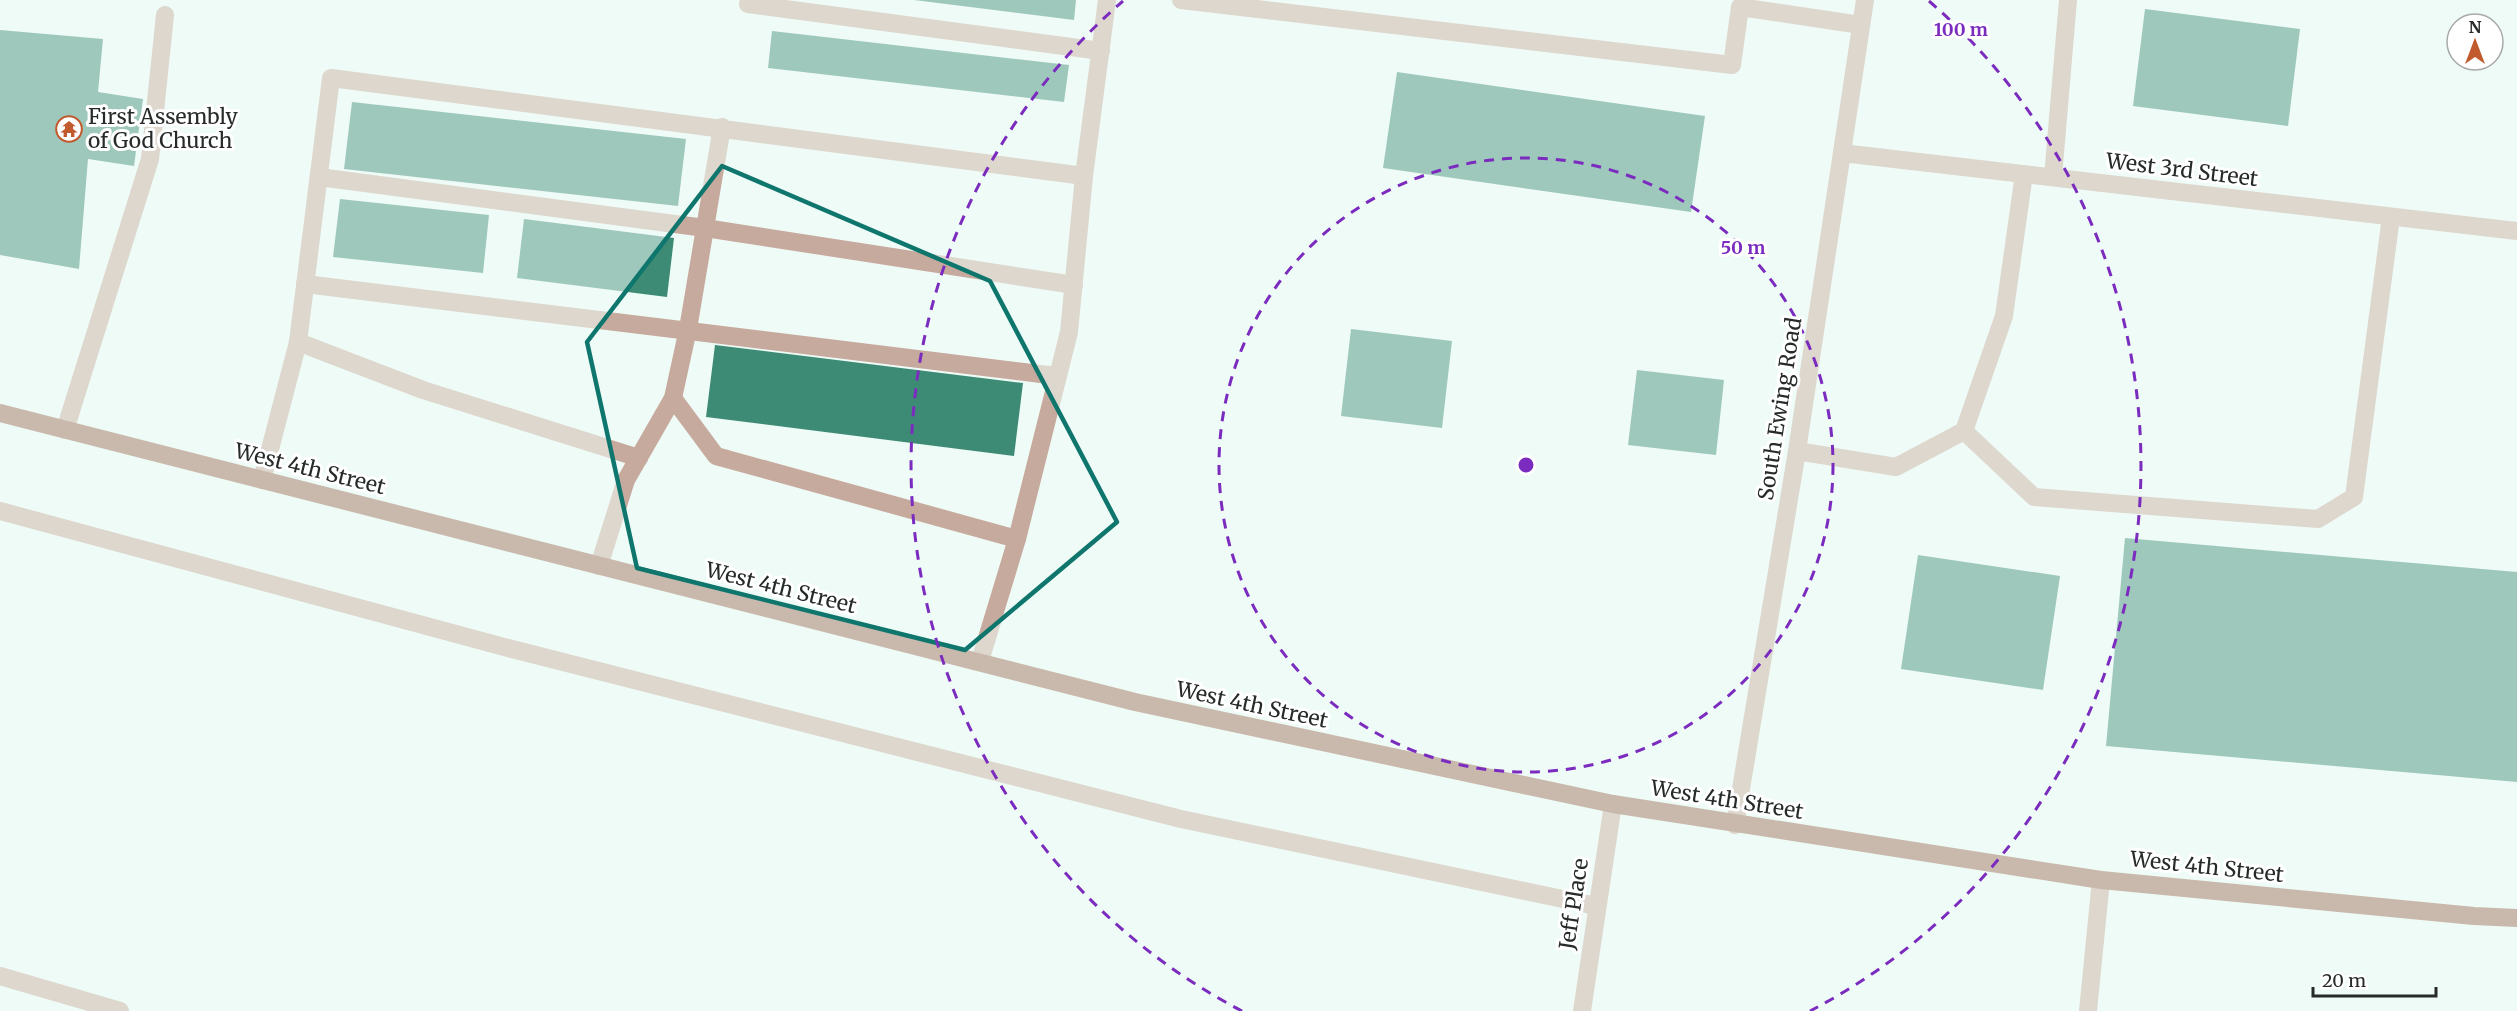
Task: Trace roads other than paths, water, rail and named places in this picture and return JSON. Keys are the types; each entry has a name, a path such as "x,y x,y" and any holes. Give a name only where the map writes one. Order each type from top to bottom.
{"main road":[{"name":"West 4th Street","path":"0,413 1135,702 1613,804 1735,825 2101,880 2462,915 2517,918"}],"street":[{"path":"749,0 748,4 1101,51"},
{"path":"980,661 1017,539 1069,332 1084,177 1107,0"},
{"path":"1181,0 1732,64 1741,3 1861,25"},
{"name":"South Ewing Road","path":"1735,825 1797,451 1865,0"},
{"path":"2053,177 2068,0"},
{"path":"65,430 150,159 165,15"},
{"path":"262,480 298,342 331,78 722,127 1084,177"},
{"path":"599,566 626,480 673,398 688,329 722,127"},
{"name":"West 3rd Street","path":"1842,153 2517,231"},
{"path":"1797,451 1896,467 1964,431 2004,316 2024,174"},
{"path":"319,177 705,228 1074,285"},
{"path":"1964,431 2034,497 2318,519 2354,497 2391,217"},
{"path":"305,284 688,329 1057,376"},
{"path":"298,342 423,390 639,458"},
{"path":"673,398 716,456 1017,539"},
{"path":"0,512 512,649 1181,819 1596,906"},
{"name":"Jeff Place","path":"1582,1011 1613,804"},
{"path":"2088,1011 2101,880"},
{"path":"0,976 120,1011"}],"place":[{"name":"First Assembly of God Church","path":"69,129"}]}
